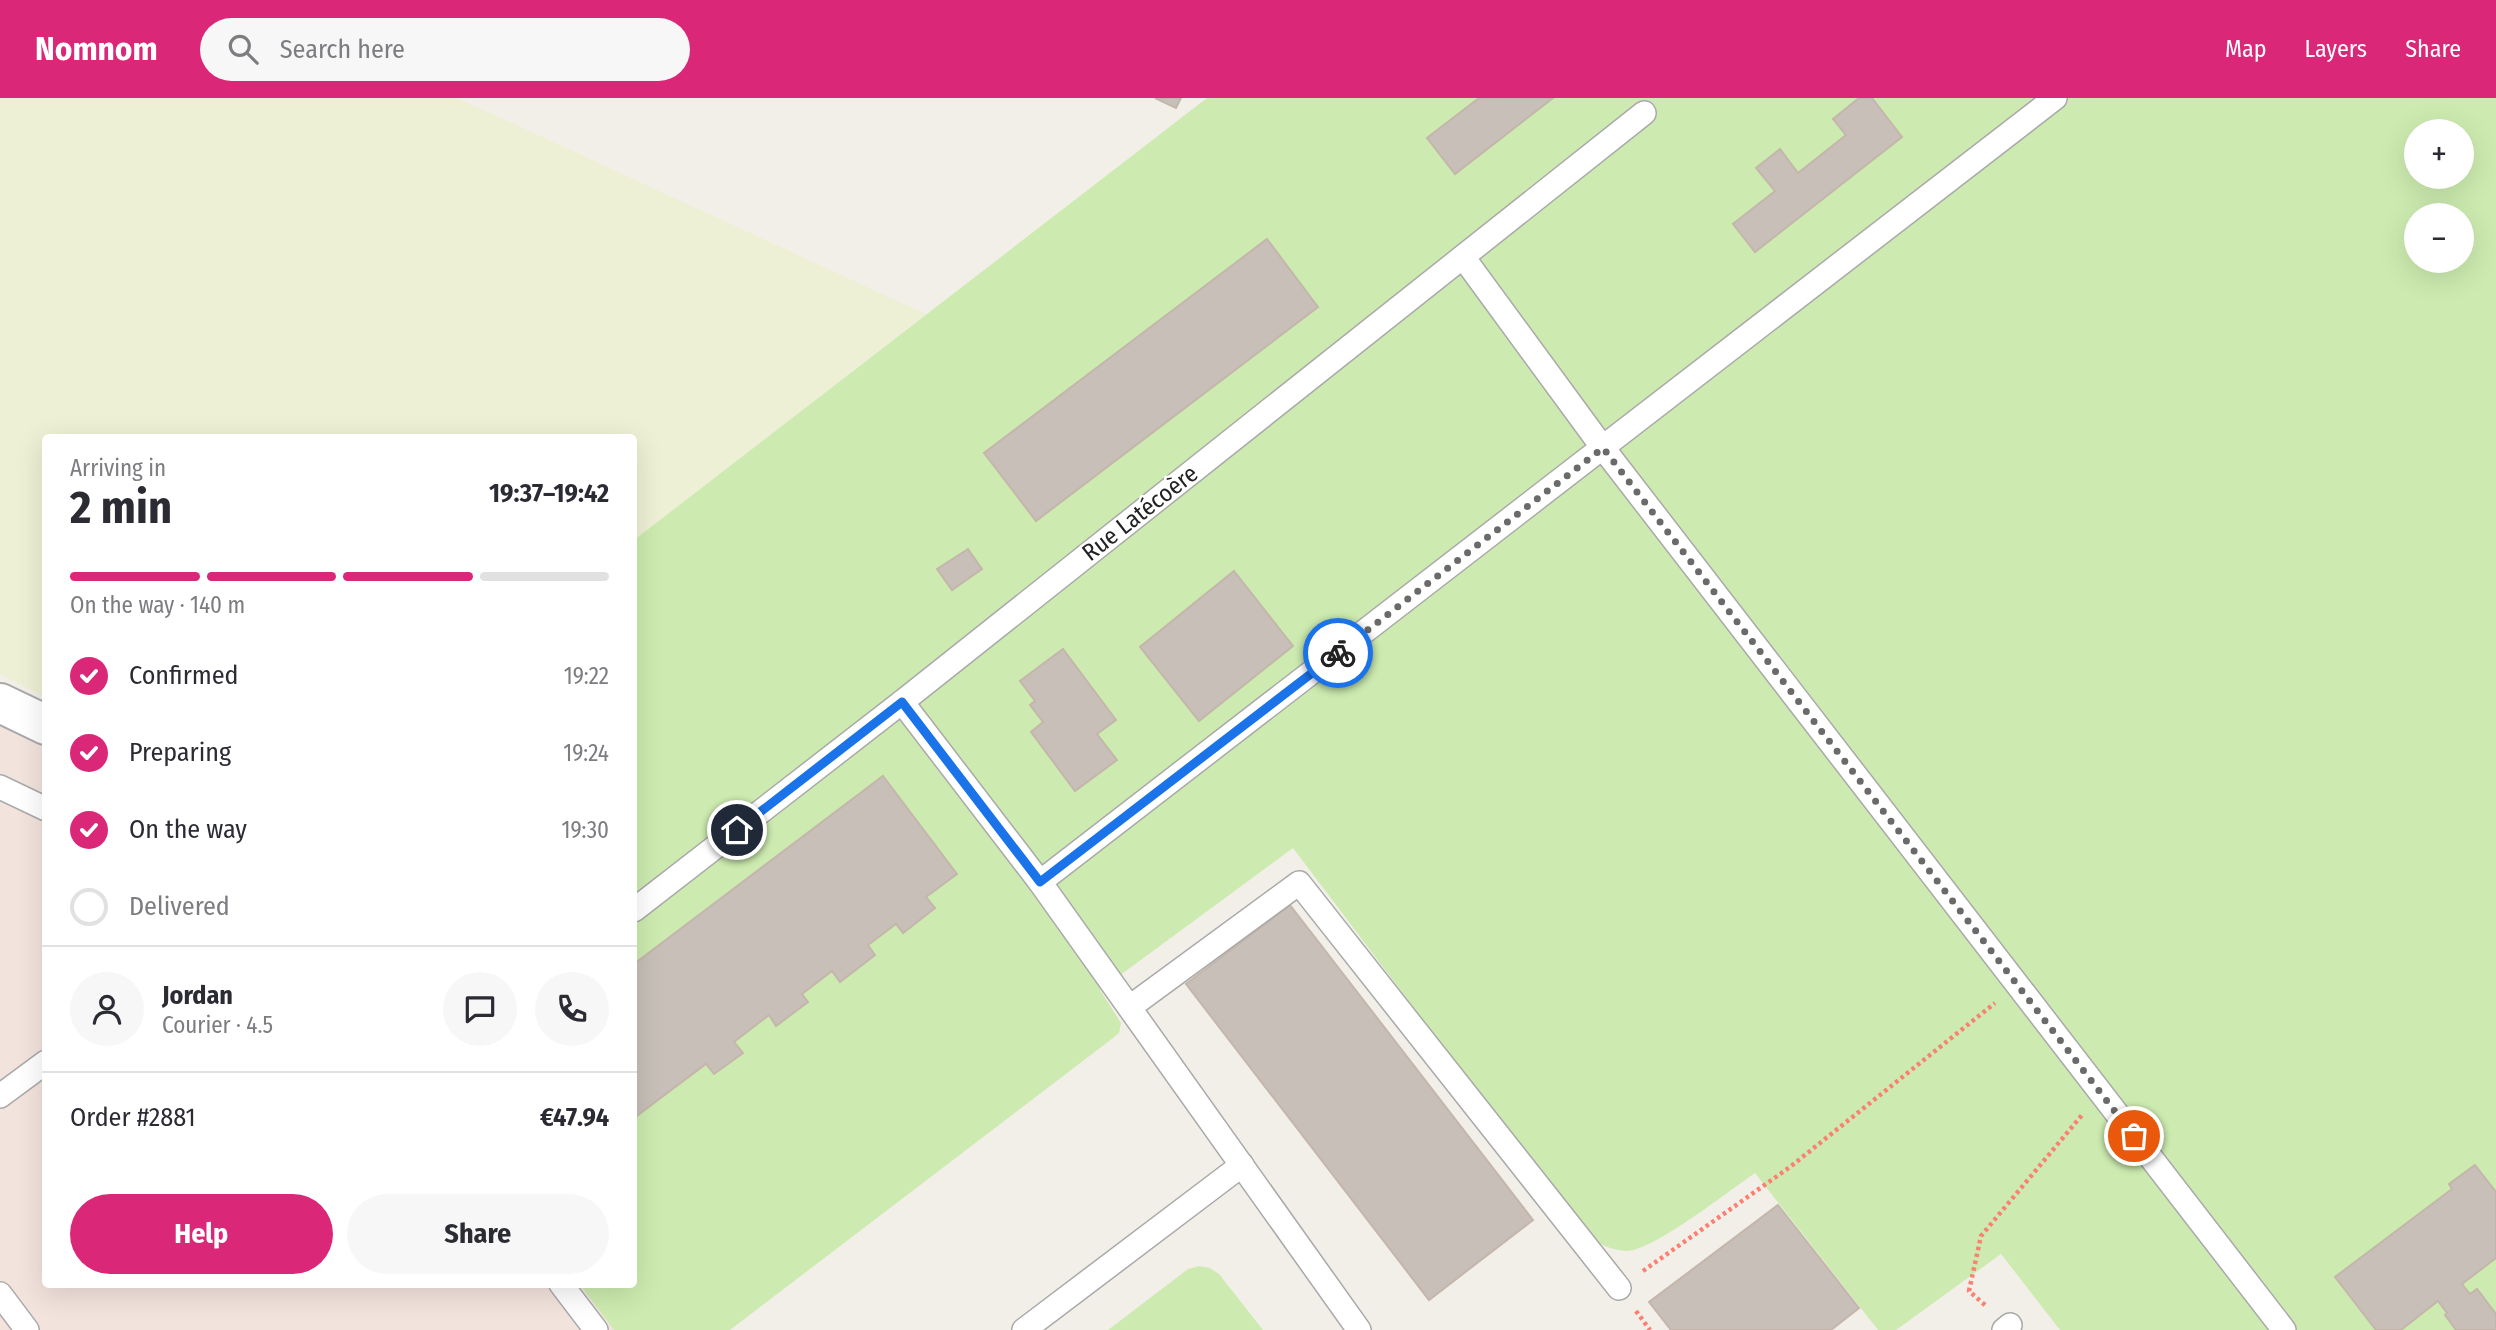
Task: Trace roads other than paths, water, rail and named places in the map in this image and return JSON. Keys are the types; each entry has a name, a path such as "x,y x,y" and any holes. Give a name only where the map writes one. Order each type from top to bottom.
{"street":[{"path":"0,703 42,722"}],"lane":[{"path":"1040,882 2055,98"},
{"name":"Rue Latécoère","path":"637,908 902,702 1644,113"},
{"path":"1463,257 1603,448 2284,1330"},
{"path":"902,702 1040,882 1359,1330"},
{"path":"0,787 42,807"},
{"path":"1130,1007 1299,883 1619,1288"},
{"path":"0,1096 42,1065"},
{"path":"1024,1330 1242,1165"},
{"path":"564,1288 596,1330"},
{"path":"0,1294 27,1330"}]}
